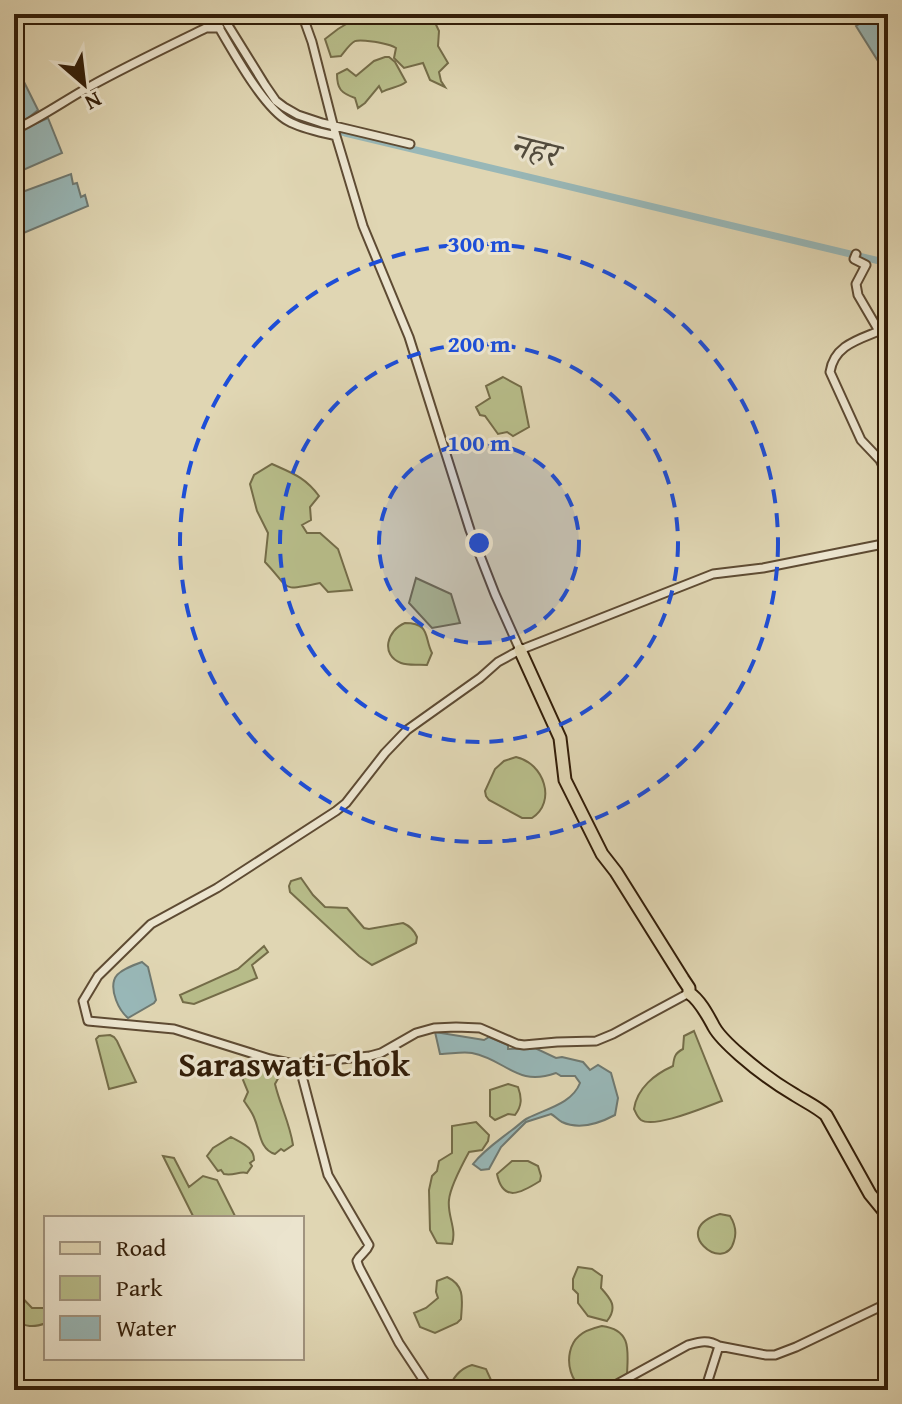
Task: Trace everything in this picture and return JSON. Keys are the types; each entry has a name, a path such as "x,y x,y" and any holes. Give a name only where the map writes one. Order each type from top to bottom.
{"main road":[{"path":"520,650 560,738 565,780 602,854 689,988 689,993 739,1054 793,1095 826,1115 870,1194 888,1216"}],"street":[{"path":"211,14 270,108 285,120 299,127 410,144"},
{"path":"221,14 276,101 335,132"},
{"path":"302,14 363,226 409,337 470,530 520,650"},
{"path":"14,130 206,28 220,28"},
{"path":"855,256 866,265 856,284 858,295 879,331 845,346 831,362 830,372 861,440 880,460 888,476"},
{"path":"689,993 596,1041 524,1045 480,1028 434,1028 416,1033 370,1056 294,1064 186,1031 88,1021 83,999 98,976 151,924 217,888 319,824 346,803 407,730 498,662 520,650 713,574 763,568 888,543"},
{"path":"294,1064 302,1076 328,1175 369,1245 357,1261 359,1267 399,1343 430,1390"},
{"path":"606,1390 688,1345 701,1341 713,1342 719,1346 775,1355 888,1303"},
{"path":"705,1390 719,1346"}],"green space":[{"path":"363,14 431,14 439,31 438,46 448,63 439,72 445,87 430,80 423,63 404,68 394,58 396,48 386,44 355,41 341,56 331,57 325,39"},
{"path":"385,57 395,62 406,82 382,92 379,86 358,108 355,98 341,90 337,74 347,69 356,76 374,61"},
{"path":"503,377 521,387 529,427 513,436 507,432 498,434 476,407 490,398 486,386"},
{"path":"272,464 303,480 319,496 310,507 311,520 302,525 307,533 320,533 338,549 352,590 328,592 320,583 287,586 265,562 268,533 257,511 250,484 254,475"},
{"path":"416,578 451,594 460,623 432,628 409,603"},
{"path":"405,623 419,626 425,632 432,653 427,665 404,664 390,654 390,637"},
{"path":"516,757 534,767 544,784 544,803 532,818 522,818 486,796 485,791 495,769 504,761"},
{"path":"301,878 325,907 347,908 364,928 403,923 415,932 416,943 372,965 290,892 291,881"},
{"path":"264,946 268,952 252,965 257,978 194,1004 183,1002 180,995 238,969"},
{"path":"694,1031 722,1101 657,1122 641,1120 634,1109 643,1088 673,1066 675,1056 683,1049 684,1036"},
{"path":"110,1035 117,1041 136,1082 109,1089 96,1039"},
{"path":"263,1058 279,1062 280,1075 275,1084 293,1145 275,1154 263,1145 254,1117 244,1101 248,1092 241,1075 256,1069 249,1061"},
{"path":"508,1084 518,1087 521,1098 519,1108 515,1115 508,1114 495,1120 490,1116 490,1090"},
{"path":"476,1122 489,1135 488,1141 482,1150 469,1152 452,1189 449,1206 452,1244 437,1243 430,1230 429,1190 432,1176 437,1171 439,1161 452,1153 452,1126"},
{"path":"231,1137 252,1152 254,1160 247,1173 224,1174 207,1156 213,1148"},
{"path":"163,1156 174,1158 189,1187 203,1176 217,1180 235,1216 193,1216"},
{"path":"512,1161 528,1161 538,1166 540,1181 520,1192 508,1192 497,1174"},
{"path":"720,1214 730,1216 735,1231 729,1251 721,1254 712,1252 699,1238 699,1229 705,1221"},
{"path":"578,1267 592,1269 602,1276 601,1288 613,1307 607,1321 588,1316 578,1303 573,1279"},
{"path":"447,1277 460,1289 461,1319 435,1333 420,1327 414,1313 438,1298 437,1281"},
{"path":"14,1289 32,1308 44,1308 44,1324 30,1326 14,1320"},
{"path":"602,1326 612,1328 623,1337 627,1350 627,1374 603,1389 589,1390 581,1387 571,1372 570,1352 581,1334"},
{"path":"472,1365 486,1369 491,1380 486,1390 448,1390 457,1374"}],"water":[{"path":"875,14 888,14 888,77 856,26"},
{"path":"14,78 24,82 38,110 14,124"},
{"path":"48,118 62,153 14,174 14,133"},
{"path":"71,174 73,184 77,183 81,197 85,195 88,206 14,237 14,195"},
{"path":"142,962 148,967 156,1000 128,1018 116,1000 114,979 122,971"},
{"path":"435,1032 484,1040 489,1037 508,1045 508,1049 535,1048 556,1058 583,1062 590,1070 598,1065 611,1073 618,1098 615,1115 582,1125 562,1122 551,1114 526,1122 501,1147 489,1169 481,1170 473,1164 486,1150 526,1119 565,1101 580,1083 575,1076 556,1073 531,1077 521,1075 472,1053 440,1054"}],"waterway":[{"name":"नहर","path":"277,104 287,115 345,133 888,263"}],"district":[{"name":"Saraswati Chok","path":"294,1064"}]}
